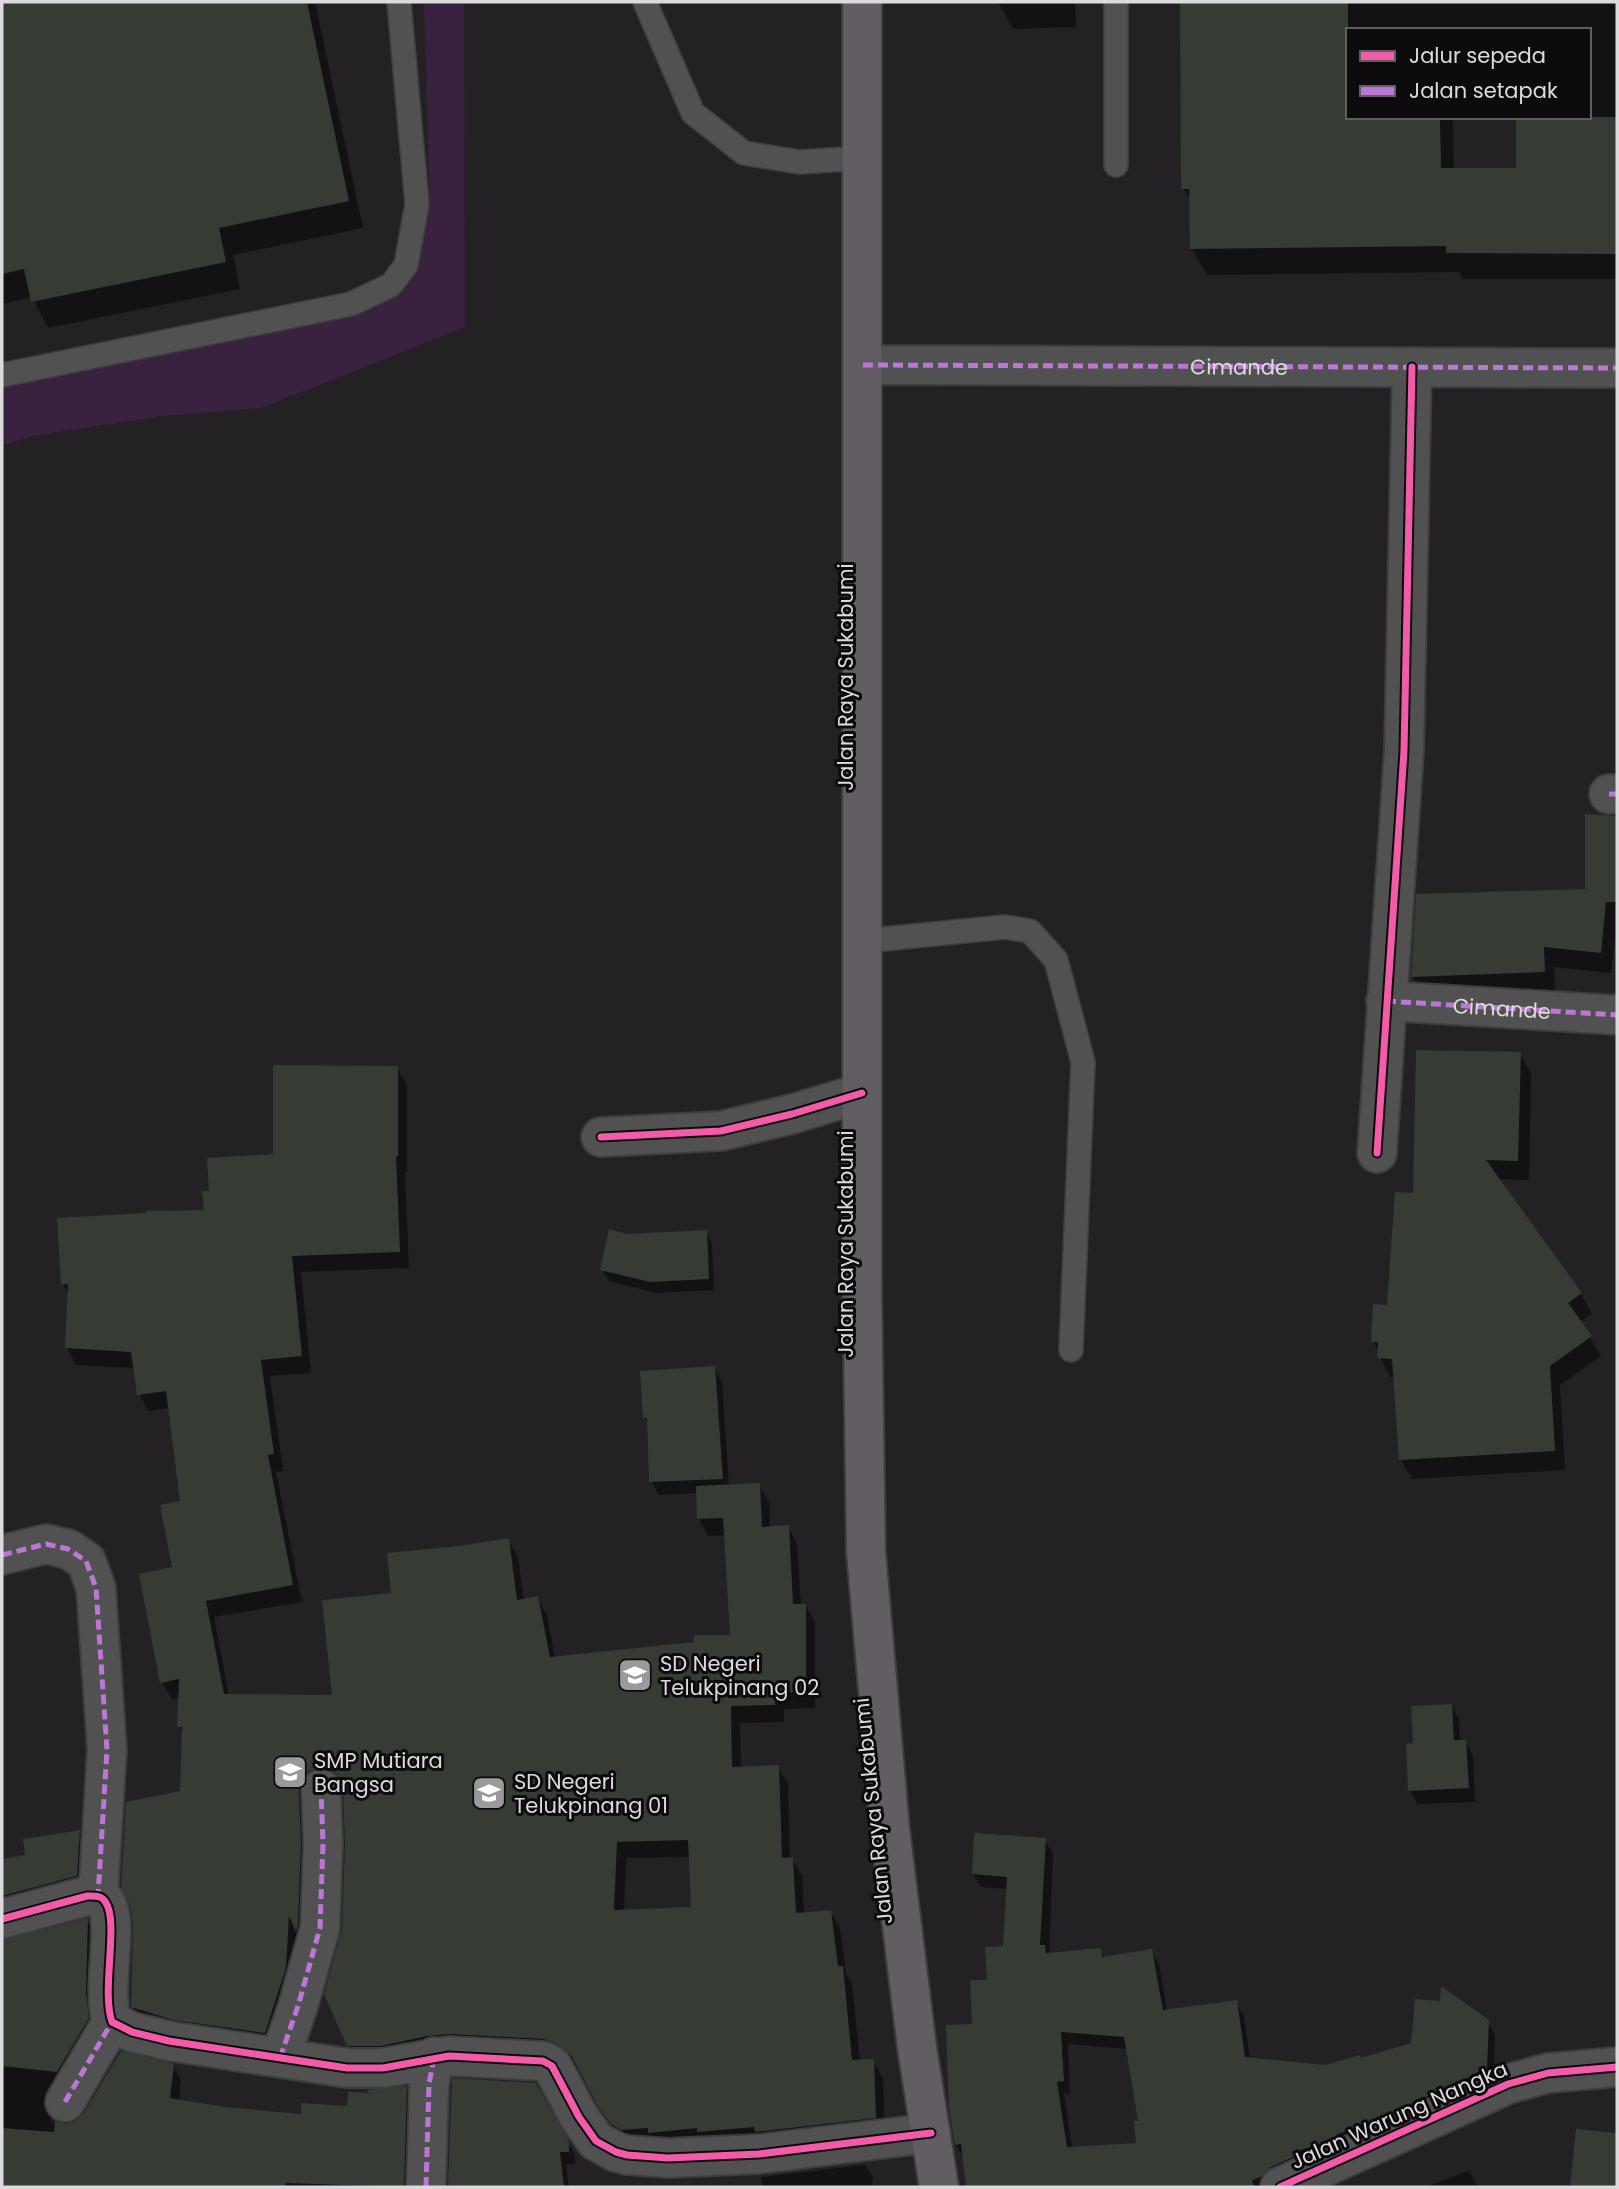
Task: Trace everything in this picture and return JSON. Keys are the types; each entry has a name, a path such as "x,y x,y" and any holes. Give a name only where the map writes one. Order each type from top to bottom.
{"highway":[{"name":"Jalan Raya Sukabumi","path":"862,2 862,1093 866,1552 890,1829 917,2048 939,2187"}],"street":[{"name":"Cimande","path":"863,365 1617,368"},
{"path":"1377,1153 1404,751 1412,367"},
{"name":"Cimande","path":"1386,1001 1617,1014"},
{"path":"601,1137 721,1131 862,1093"},
{"path":"2,1555 46,1544 68,1549 86,1561 96,1588 107,1750 98,1896"},
{"path":"280,2058 320,1928 323,1843 321,1789"},
{"path":"2,1919 87,1896 98,1896 108,1905 110,1935 107,1998 112,2022 65,2102"},
{"path":"112,2022 132,2032 169,2041 367,2069 434,2057 538,2060 549,2063 588,2132 605,2147 627,2155 668,2158 759,2154 931,2133"},
{"path":"426,2187 429,2084 434,2057"},
{"name":"Jalan Warung Nangka","path":"1280,2187 1508,2084 1548,2073 1617,2067"}],"lane":[{"path":"2,375 351,304 391,285 406,265 417,204 399,2"},
{"path":"645,2 693,113 744,153 799,162 863,158"},
{"path":"1116,2 1116,165"},
{"path":"863,941 1005,928 1030,932 1056,960 1083,1062 1071,1350"}],"shaded area":[{"path":"424,2 464,2 465,327 261,408 163,416 32,436 2,446 2,376 403,282 430,209"}],"building":[{"path":"2,2 307,2 349,201 219,228 226,262 31,302 24,269 2,274"},
{"path":"1180,2 1348,2 1346,119 1440,119 1441,168 1516,168 1516,119 1617,117 1617,254 1446,253 1446,246 1190,249 1189,189 1181,189"},
{"path":"1585,814 1617,816 1617,902 1606,902 1601,953 1544,947 1545,972 1411,977 1416,894 1585,889"},
{"path":"1416,1050 1521,1052 1518,1161 1486,1160 1582,1293 1568,1303 1592,1336 1550,1366 1555,1451 1399,1460 1392,1359 1377,1358 1378,1342 1371,1342 1373,1304 1387,1305 1395,1192 1413,1193"},
{"path":"273,1065 398,1066 396,1156 400,1252 292,1256 302,1356 261,1360 274,1454 268,1455 293,1585 206,1601 224,1694 332,1695 322,1600 391,1593 387,1553 509,1538 517,1600 538,1596 550,1657 694,1642 694,1635 730,1635 723,1518 697,1519 696,1486 760,1483 762,1527 789,1525 793,1604 806,1604 806,1692 775,1692 775,1705 731,1706 732,1767 779,1765 782,1858 793,1857 796,1913 831,1910 838,1966 843,1966 852,2060 874,2059 876,2118 755,2132 754,2127 697,2132 697,2128 648,2133 648,2128 621,2130 611,2124 598,2106 571,2055 544,2039 450,2034 381,2046 347,2046 324,1994 342,1929 345,1844 343,1788 339,1777 331,1769 321,1767 309,1771 301,1779 298,1925 296,1932 289,1916 286,1968 265,2033 173,2020 131,2007 133,1924 130,1905 121,1886 126,1802 180,1791 182,1727 177,1727 179,1679 160,1683 139,1574 172,1567 160,1505 180,1501 166,1391 137,1395 131,1352 65,1348 68,1284 61,1285 57,1218 146,1211 204,1210 202,1191 209,1191 207,1158 273,1154","holes":["688,1840 691,1907 614,1910 617,1842"]},
{"path":"609,1229 627,1234 707,1230 709,1279 650,1282 600,1270"},
{"path":"715,1366 723,1479 649,1482 647,1418 643,1418 640,1371"},
{"path":"1452,1704 1454,1740 1466,1740 1469,1788 1408,1791 1406,1744 1413,1743 1411,1706"},
{"path":"80,1830 77,1876 2,1896 2,1859 25,1855 23,1839"},
{"path":"974,1833 1046,1838 1040,1945 1045,1945 1046,1953 1101,1948 1102,1957 1152,1949 1163,2010 1237,2000 1245,2057 1325,2065 1360,2055 1361,2058 1411,2043 1415,1999 1440,2001 1441,1986 1489,2020 1487,2069 1360,2127 1337,2134 1338,2137 1298,2151 1299,2154 1271,2167 1261,2177 1252,2180 1254,2187 966,2187 961,2144 955,2145 949,2109 946,2025 972,2024 970,1980 987,1980 985,1947 1003,1946 1007,1877 972,1874","holes":["1061,2032 1124,2037 1138,2121 1134,2121 1136,2143 1067,2147 1057,2082 1064,2081"]},
{"path":"88,1918 86,1993 89,2018 57,2072 2,2066 2,1940"},
{"path":"121,2051 174,2064 170,2098 225,2107 301,2114 301,2103 347,2106 348,2092 369,2093 367,2090 407,2086 404,2187 286,2183 285,2187 2,2187 2,2128 54,2132 55,2121 66,2124 76,2121 84,2113"},
{"path":"452,2078 536,2083 569,2141 569,2152 560,2152 564,2187 448,2187"},
{"path":"1576,2129 1617,2133 1617,2187 1570,2187"}],"marked path":[{"path":"863,365 1617,368"},
{"path":"1609,794 1617,794"},
{"path":"1386,1001 1617,1015"},
{"path":"2,1555 46,1544 68,1549 86,1561 96,1588 107,1750 98,1896"},
{"path":"280,2058 320,1928 323,1843 321,1789"},
{"path":"65,2102 112,2022"},
{"path":"426,2187 429,2084 434,2057"}],"cycle path":[{"path":"1377,1153 1404,751 1412,367"},
{"path":"601,1137 721,1131 862,1093"},
{"path":"2,1919 87,1896 98,1896 102,1899 110,1913 111,1926 109,2009 112,2022 132,2032 169,2041 347,2068 383,2068 449,2056 543,2061 552,2066 579,2117 596,2141 627,2155 668,2158 759,2154 931,2133"},
{"path":"1280,2187 1508,2084 1548,2073 1617,2067"}],"place":[{"name":"SD Negeri Telukpinang 02","path":"635,1675"},
{"name":"SMP Mutiara Bangsa","path":"290,1772"},
{"name":"SD Negeri Telukpinang 01","path":"489,1793"}]}
